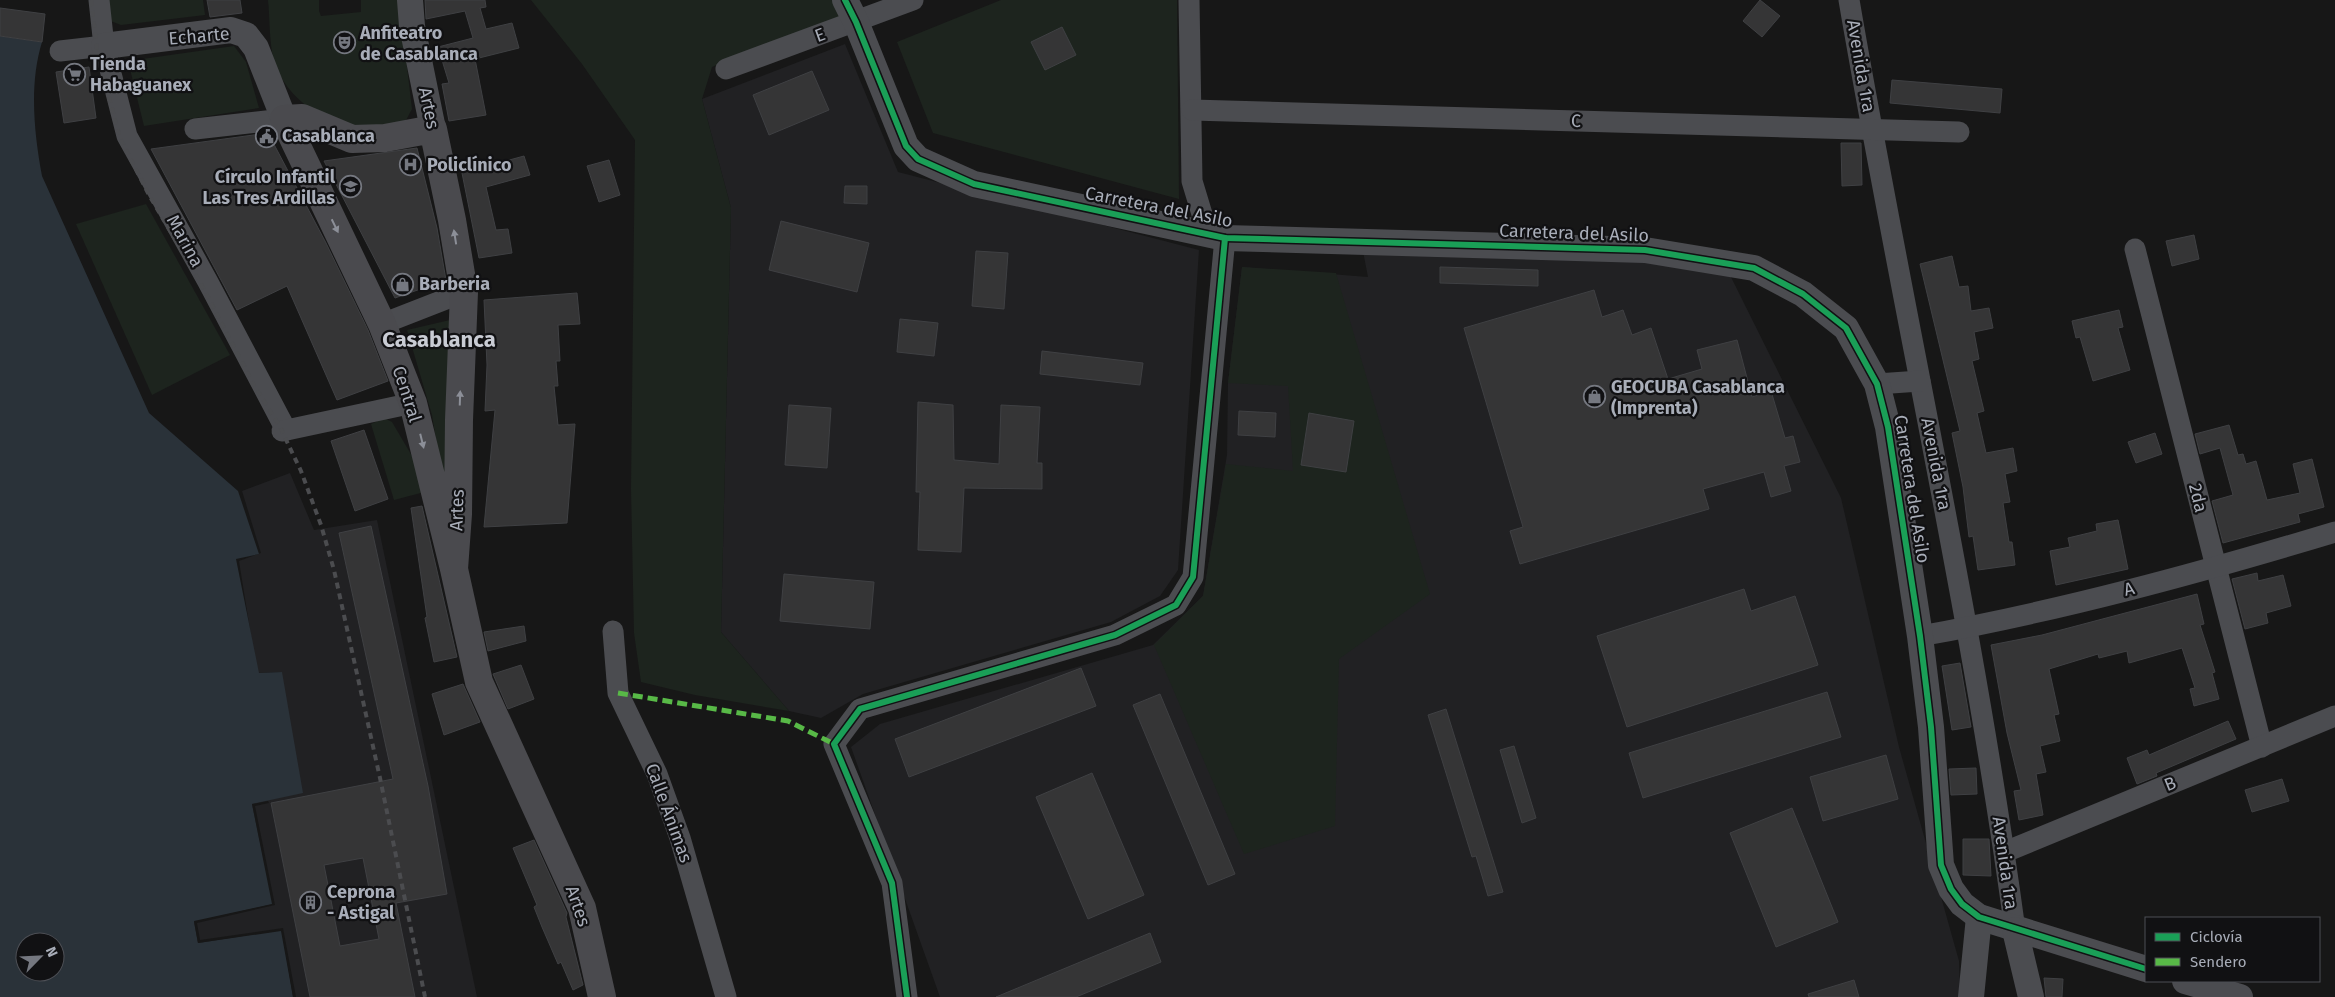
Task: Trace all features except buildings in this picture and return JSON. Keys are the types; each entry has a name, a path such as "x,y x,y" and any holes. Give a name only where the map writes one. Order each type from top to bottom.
{"main road":[{"path":"293,118 352,139 385,138 433,130"},
{"name":"Central","path":"293,118 382,324 412,403 454,569"},
{"name":"Artes","path":"433,130 452,220 464,292 459,420 458,514 454,569 479,682 582,908 602,997"}],"street":[{"name":"Marina","path":"99,0 104,46 127,136 208,282 284,430 412,403"},
{"name":"Artes","path":"410,0 412,26 433,130"},
{"name":"E","path":"726,69 850,11 913,0"},
{"path":"907,997 892,883 834,744 860,709 1115,636 1176,605 1194,578 1216,236 1192,181 1189,0"},
{"name":"Avenida 1ra","path":"1849,0 1871,129 1967,628 2005,852 2015,930"},
{"name":"Carretera del Asilo","path":"850,11 906,146 918,159 974,184 1216,236 1645,250 1754,268 1803,294 1846,328 1877,384 1888,427 1920,636 1931,727 1941,865 1951,889 1962,904 1979,917 2015,930 2145,969"},
{"name":"Echarte","path":"60,51 230,30 246,35 256,48 272,87 293,118"},
{"name":"C","path":"1192,110 1960,132"},
{"path":"196,129 293,118"},
{"name":"2da","path":"2135,250 2262,747"},
{"path":"382,324 464,292"},
{"path":"1877,384 1920,381"},
{"name":"A","path":"1920,636 1967,628 2216,568 2335,532"},
{"name":"Calle Ánimas","path":"613,631 618,693 656,774 680,838 726,997"},
{"name":"B","path":"2005,852 2335,716"},
{"path":"1971,997 1979,917 1991,914 2003,907 2010,892"},
{"path":"2015,930 2031,997"},
{"path":"2189,982 2240,997"}],"shaded area":[{"path":"107,0 203,0 205,15 121,25 108,20"},
{"path":"268,0 319,0 321,16 361,12 361,0 399,0 412,109 405,122 372,129 342,125 327,119 300,100 288,88 274,61 270,38"},
{"path":"531,0 835,0 842,16 712,67 702,99 731,208 721,632 789,711 695,695 641,682 634,633 631,489 635,140 582,64"},
{"path":"1001,0 1177,0 1179,199 933,133 897,42"},
{"path":"0,36 42,42 35,75 34,109 42,176 149,413 238,491 259,554 236,559 259,673 282,672 303,793 252,804 273,904 194,922 198,943 282,930 293,997 0,997"},
{"path":"845,44 898,172 1199,250 1178,570 1160,596 1111,622 863,694 821,718 789,711 721,632 731,208 702,99"},
{"path":"234,46 246,62 259,108 144,126 128,61"},
{"path":"146,204 230,355 152,395 76,224"},
{"path":"1361,241 1724,263 1841,498 1899,747 1959,961 1960,997 940,997 851,747 880,724 1153,645 1203,596 1227,455 1228,383 1242,267 1368,277"},
{"path":"1242,267 1336,273 1430,594 1339,659 1335,826 1244,854 1154,645 1203,596 1226,464 1293,471 1288,386 1228,383"},
{"path":"450,320 446,500 432,415 407,330"},
{"path":"384,418 392,422 432,490 394,500 371,424"},
{"path":"290,473 314,530 377,520 477,997 293,997 281,931 198,943 194,921 252,804 282,672 257,673 239,561 261,553 242,491"}],"pier":[{"path":"268,801 269,803 255,806 275,905 197,923 200,940 283,928 296,997 293,997 281,931 198,943 194,921 272,904 252,804"}],"railway":[{"path":"91,0 98,57 120,138 149,195 200,282 255,387 279,425 301,471 321,525 334,570 380,778 425,997"}],"marked path":[{"path":"618,693 788,721 834,744"}],"cycle path":[{"path":"845,0 856,22 906,146 918,159 974,184 1225,238 1645,250 1754,268 1803,294 1846,328 1877,384 1888,427 1920,636 1931,727 1941,865 1951,889 1962,904 1979,917 2145,969"},
{"path":"907,997 892,883 834,744 860,709 1115,635 1176,605 1193,577 1225,238"}],"place":[{"name":"Anfiteatro de Casablanca","path":"344,43"},
{"name":"Tienda Habaguanex","path":"74,74"},
{"name":"Casablanca","path":"266,136"},
{"name":"Policlínico","path":"411,165"},
{"name":"Círculo Infantil Las Tres Ardillas","path":"351,187"},
{"name":"Barberia","path":"403,284"},
{"name":"GEOCUBA Casablanca (Imprenta)","path":"1595,397"},
{"name":"Ceprona - Astigal","path":"311,902"}],"district":[{"name":"Casablanca","path":"439,339"}]}
